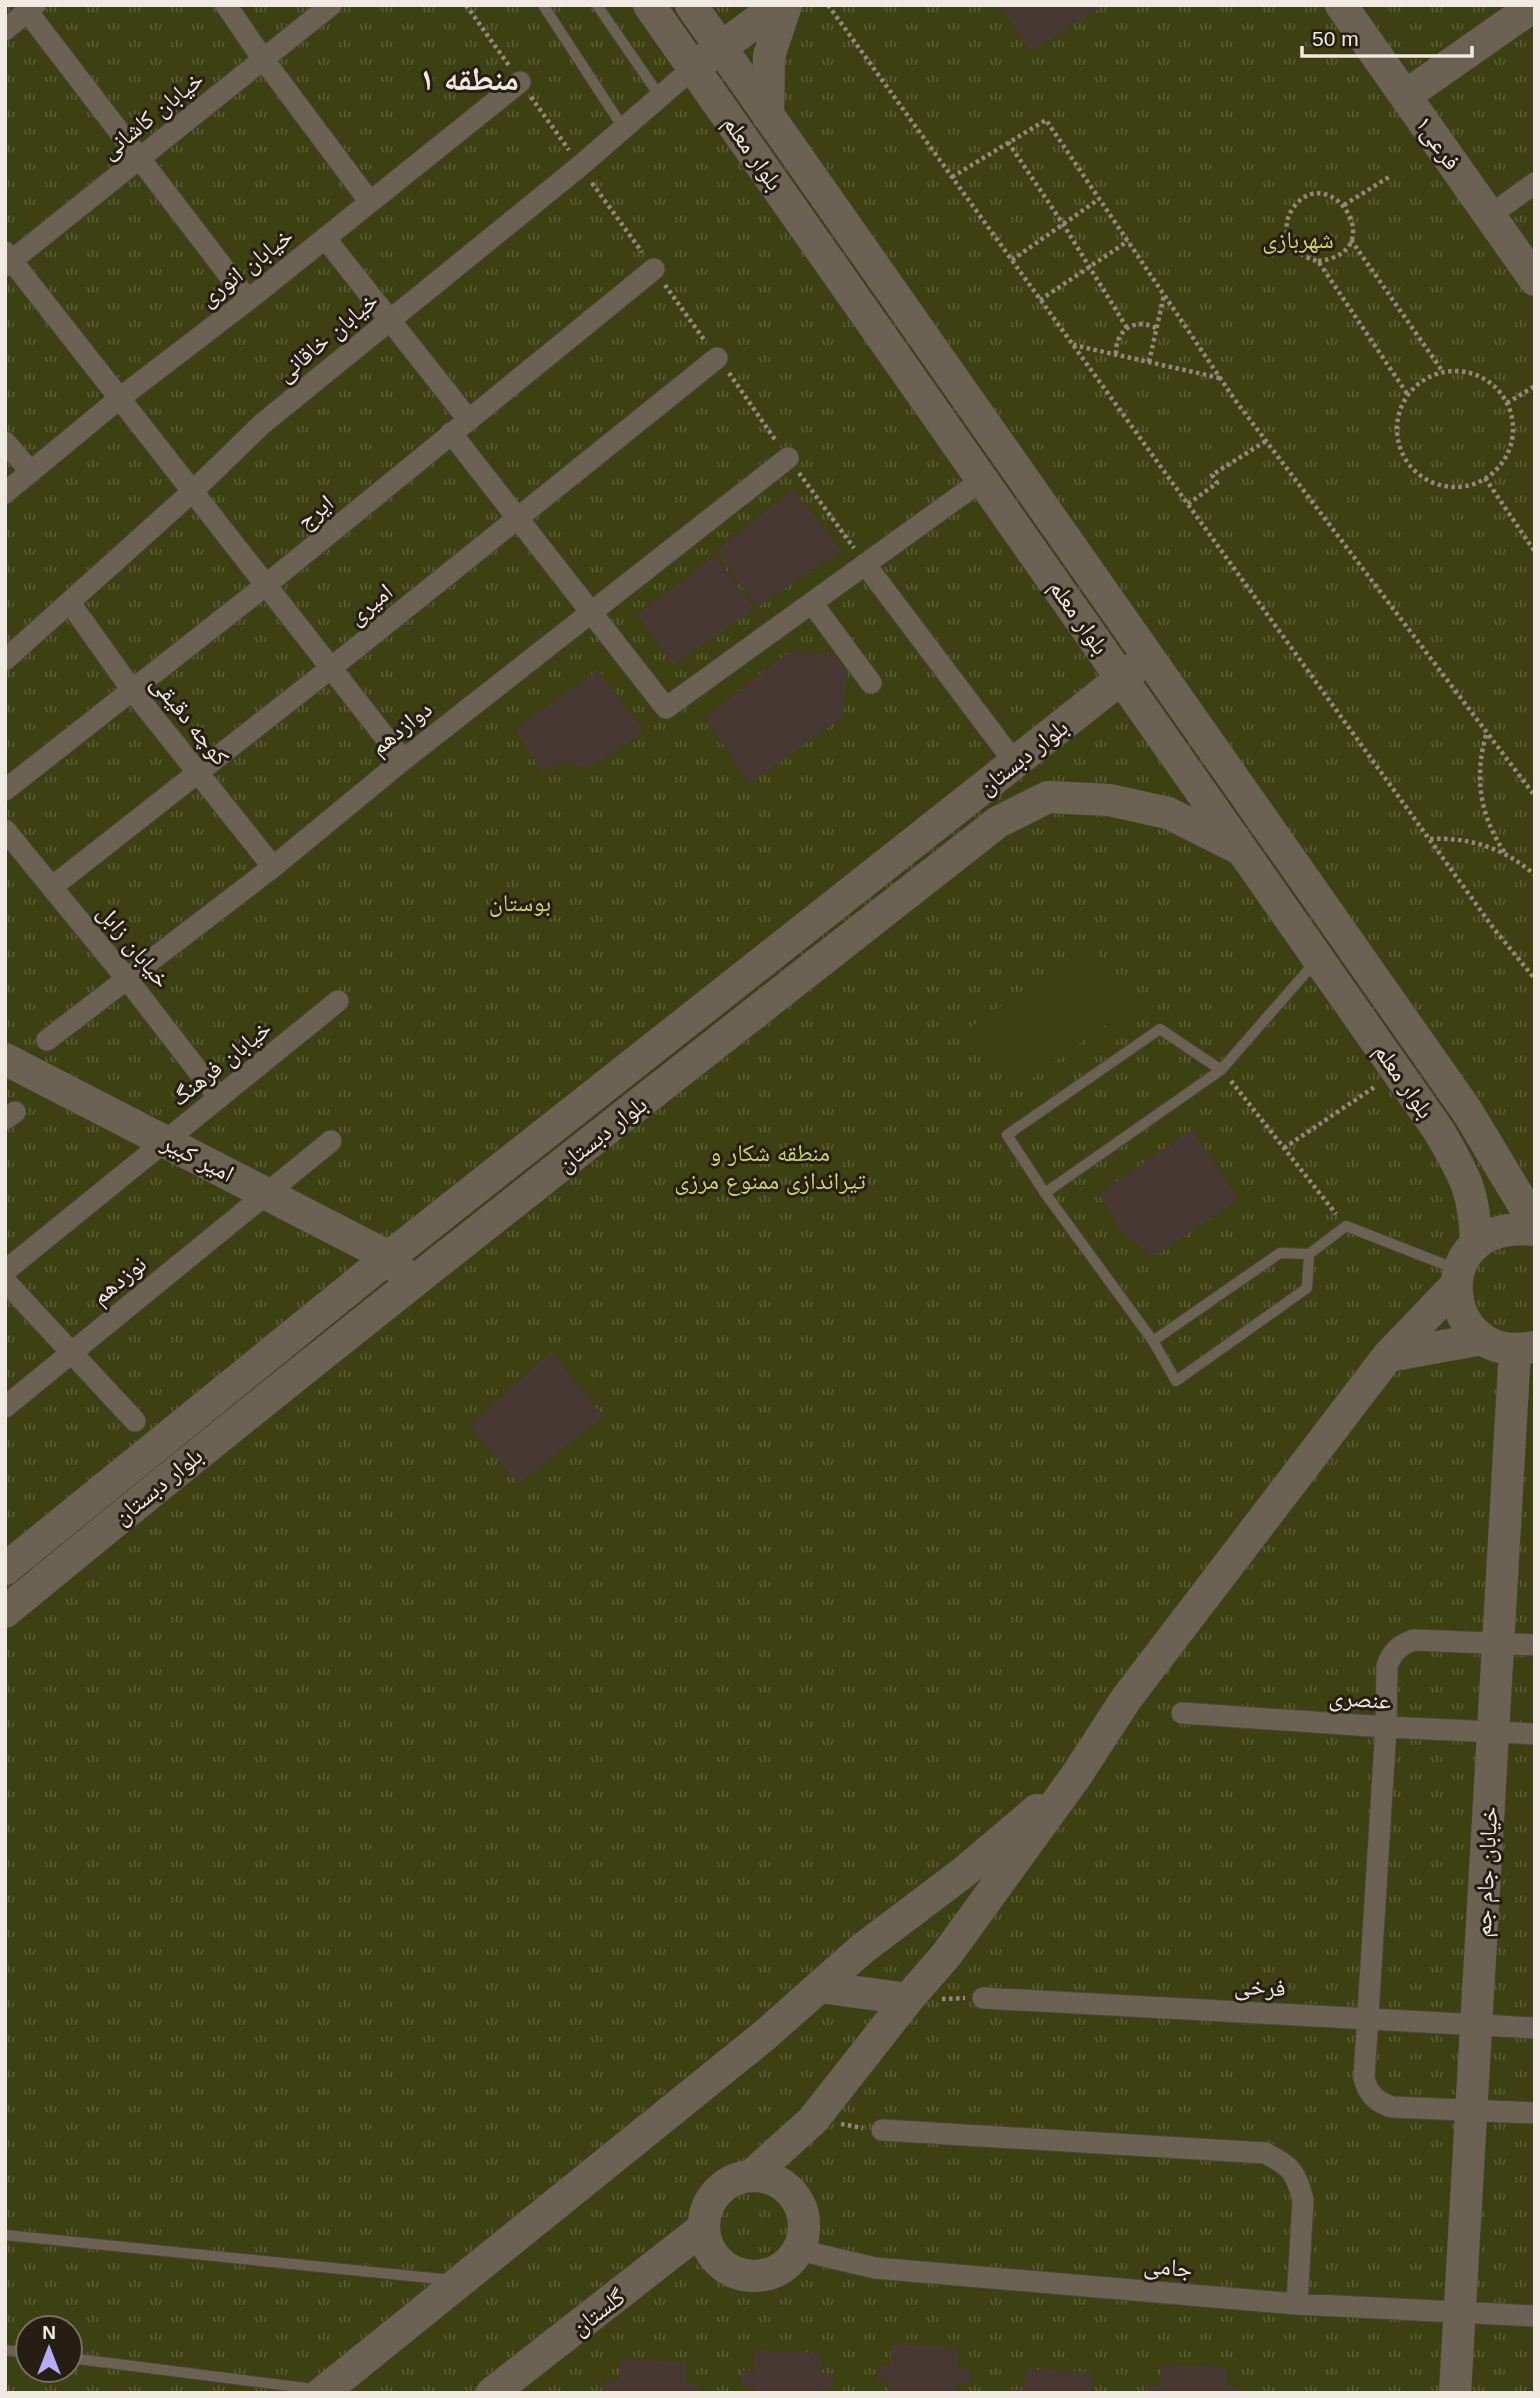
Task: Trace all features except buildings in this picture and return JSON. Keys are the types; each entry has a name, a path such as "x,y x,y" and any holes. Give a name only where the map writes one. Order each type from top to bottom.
{"street":[{"path":"226,5 370,202"},
{"name":"خیابان کاشانی","path":"8,259 139,159 331,5"},
{"name":"بلوار معلم","path":"649,5 1439,1130 1468,1181 1476,1211 1476,1243"},
{"name":"بلوار معلم","path":"691,5 1467,1111 1535,1224"},
{"path":"693,68 779,5"},
{"path":"768,116 769,56 786,5"},
{"name":"فرعی۱","path":"1341,5 1535,280"},
{"path":"1405,96 1535,5"},
{"path":"5,30 31,8 139,159 248,300"},
{"name":"خیابان خاقانی","path":"5,660 193,491 262,424 624,129 693,68"},
{"name":"خیابان انوری","path":"5,494 120,398 248,300 520,82"},
{"path":"1489,215 1535,183"},
{"path":"325,238 468,419"},
{"path":"8,259 403,760"},
{"name":"ایرج","path":"5,790 266,585 654,269"},
{"name":"امیری","path":"52,887 331,668 717,358"},
{"path":"451,433 666,708 982,480"},
{"path":"5,442 31,472"},
{"name":"دوازدهم","path":"47,1040 273,867 403,760 788,458"},
{"path":"866,564 1015,763"},
{"name":"کوچه دقیقی","path":"70,603 132,690 273,867"},
{"path":"812,603 871,683"},
{"name":"بلوار دبستان","path":"5,1569 390,1257 1150,657"},
{"name":"بلوار دبستان","path":"5,1612 411,1284 998,822 1048,797 1109,800 1168,813 1242,850"},
{"name":"خیابان زابل","path":"5,830 16,850 52,887 219,1098"},
{"name":"خیابان فرهنگ","path":"5,1271 338,1001"},
{"name":"امیر کبیر","path":"5,1059 390,1257"},
{"name":"نوزدهم","path":"5,1407 331,1141"},
{"path":"751,2176 777,2181 797,2199 805,2224 799,2250 782,2269 756,2277 730,2272 710,2255 702,2229 708,2203 726,2183 751,2176 813,2120 947,1954 1076,1776 1126,1699 1388,1356 1457,1278 1466,1255 1476,1243 1494,1232 1516,1228 1535,1230"},
{"path":"390,1257 411,1284"},
{"path":"1457,1278 1458,1307 1468,1325 1482,1339 1528,1357"},
{"path":"5,1281 135,1421"},
{"path":"1388,1356 1482,1339"},
{"name":"خیابان جام جم","path":"1455,2393 1511,1414 1528,1357"},
{"path":"1535,1645 1413,1640 1396,1649 1387,1667 1386,1727 1364,2078 1373,2098 1392,2107 1535,2113"},
{"name":"عنصری","path":"1182,1713 1535,1734"},
{"path":"323,2392 765,2035 862,1949 964,1872 1076,1776"},
{"path":"820,1987 908,1999"},
{"name":"فرخی","path":"983,1998 1535,2028"},
{"path":"881,2130 1265,2153 1286,2163 1299,2184 1303,2200 1297,2304"},
{"name":"گلستان","path":"492,2393 702,2229"},
{"name":"جامی","path":"799,2250 875,2268 1297,2304 1535,2316"}],"lane":[{"path":"543,5 624,129"},
{"path":"597,5 661,98"},
{"path":"1045,1192 1221,1070 1318,959"},
{"path":"1221,1070 1160,1029 1007,1135 1045,1192 1153,1340 1176,1381 1307,1288 1309,1254"},
{"path":"1153,1340 1280,1253 1309,1254 1346,1226 1457,1278"},
{"path":"5,2235 461,2281"},
{"path":"84,2360 323,2392"}],"path":[{"path":"828,5 1494,929 1535,979"},
{"path":"952,177 1046,120 1220,378 1535,796"},
{"path":"1008,142 1063,224 1127,328"},
{"path":"1344,205 1389,177"},
{"path":"1315,195 1336,198 1344,205 1353,222 1351,240 1338,256 1318,261 1307,259 1291,245 1287,235 1290,214 1296,205 1315,195"},
{"path":"1012,260 1099,199"},
{"path":"1351,240 1443,372"},
{"path":"1040,300 1128,241"},
{"path":"1318,261 1408,395"},
{"path":"1149,362 1164,295"},
{"path":"1116,355 1117,339 1127,328 1142,323 1156,328"},
{"path":"1073,345 1220,378"},
{"path":"1443,372 1469,373 1481,377 1500,393 1507,403 1513,431 1511,445 1496,470 1472,484 1451,486 1430,481 1418,473 1401,450 1397,436 1397,422 1408,395 1430,377 1443,372"},
{"path":"1507,403 1535,386"},
{"path":"1188,504 1217,483 1212,475 1266,441"},
{"path":"1485,478 1535,552"},
{"path":"1487,734 1480,761 1479,788 1488,822 1505,853"},
{"path":"1429,839 1468,841 1505,853 1535,875"},
{"path":"1221,1070 1346,1226"},
{"path":"1283,1148 1398,1072"},
{"path":"813,2120 881,2130"}],"green space":[{"name":"منطقه شکار و تیراندازی ممنوع مرزی","path":"5,5 1535,5 1535,2393 5,2393"},
{"path":"1089,943 1134,1005 1015,1090 970,1028"}],"district":[{"name":"منطقه ۱","path":"469,79"}],"park label":[{"name":"شهربازی","path":"1298,240"},
{"name":"بوستان","path":"520,903"}]}
